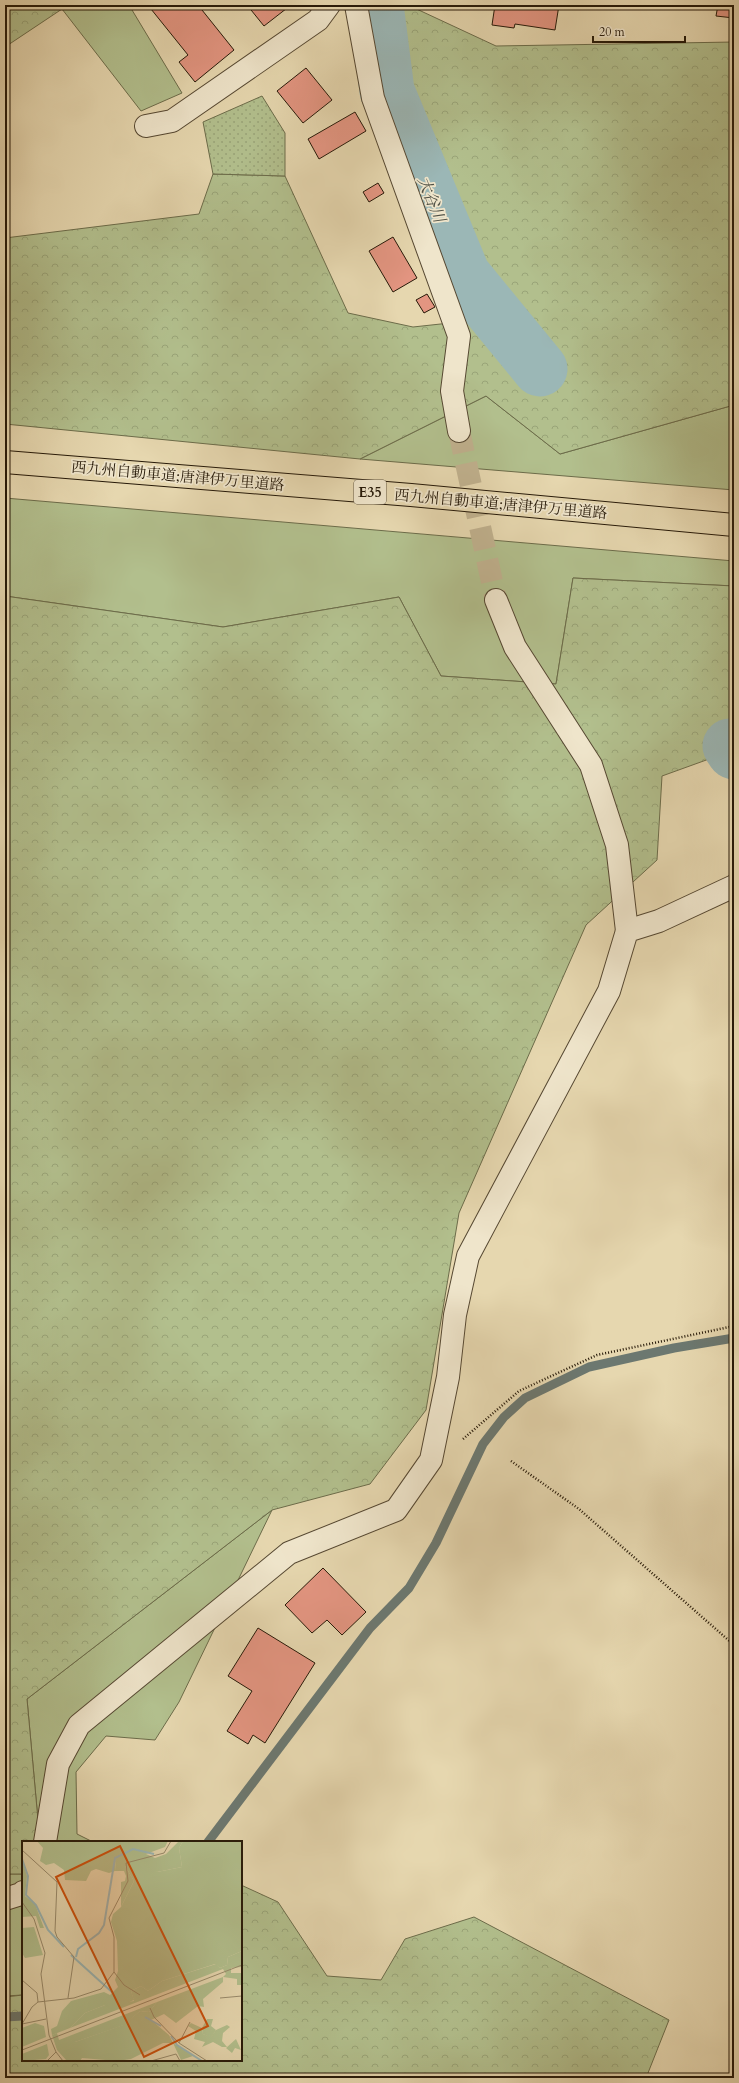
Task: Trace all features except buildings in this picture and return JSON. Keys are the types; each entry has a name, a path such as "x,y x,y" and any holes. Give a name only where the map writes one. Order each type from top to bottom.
{"highway":[{"name":"西九州自動車道;唐津伊万里道路","path":"5,462 403,495 734,525"}],"street":[{"path":"146,126 172,121 318,20 329,5"},
{"path":"356,5 373,98 459,336 452,390 459,431"},
{"path":"45,1841 58,1764 79,1725 289,1553 396,1510 431,1460 448,1377 455,1315 468,1256 609,991 627,931 617,845 591,765 515,647 496,600"},
{"path":"627,931 660,921 734,886"},
{"path":"5,1899 22,1893"}],"path":[{"path":"461,1434 461,1441 519,1390 597,1355 734,1326"},
{"path":"511,1461 579,1509 734,1645"}],"green space":[{"path":"5,5 63,5 62,9 5,47"},
{"path":"63,5 129,5 182,93 141,111 62,9"},
{"path":"402,5 408,5 496,46 734,42 734,405 560,454 486,396 360,459 5,424 5,238 199,214 213,174 285,176 348,313 413,327 505,317 405,95"},
{"path":"262,96 285,133 285,176 213,174 203,122"},
{"path":"486,396 560,454 734,405 734,490 360,459"},
{"path":"5,498 734,561 734,586 573,578 556,684 441,676 399,597 223,627 5,596"},
{"path":"573,578 734,586 734,750 662,776 657,860 586,925 459,1213 426,1410 370,1484 272,1510 27,1699 40,1841 22,1841 22,1874 5,1874 5,596 223,627 399,597 441,676 556,684"},
{"path":"272,1510 179,1702 155,1740 106,1736 76,1772 77,1834 91,1841 40,1841 27,1699"},
{"path":"5,1874 22,1874 22,1995 5,1996"},
{"path":"242,1885 278,1902 327,1976 381,1980 405,1939 474,1917 669,2020 646,2078 5,2078 5,1997 22,1995 22,2061 242,2061"}],"waterway":[{"name":"大谷川","path":"376,5 387,91 463,275 540,369"},
{"name":"大谷川","path":"730,746 734,752"},
{"path":"209,1841 370,1628 409,1588 436,1543 483,1444 504,1417 525,1398 589,1367 674,1348 734,1338"},
{"path":"5,2017 22,2016"}],"tunnel":[{"path":"459,431 496,600"}]}
